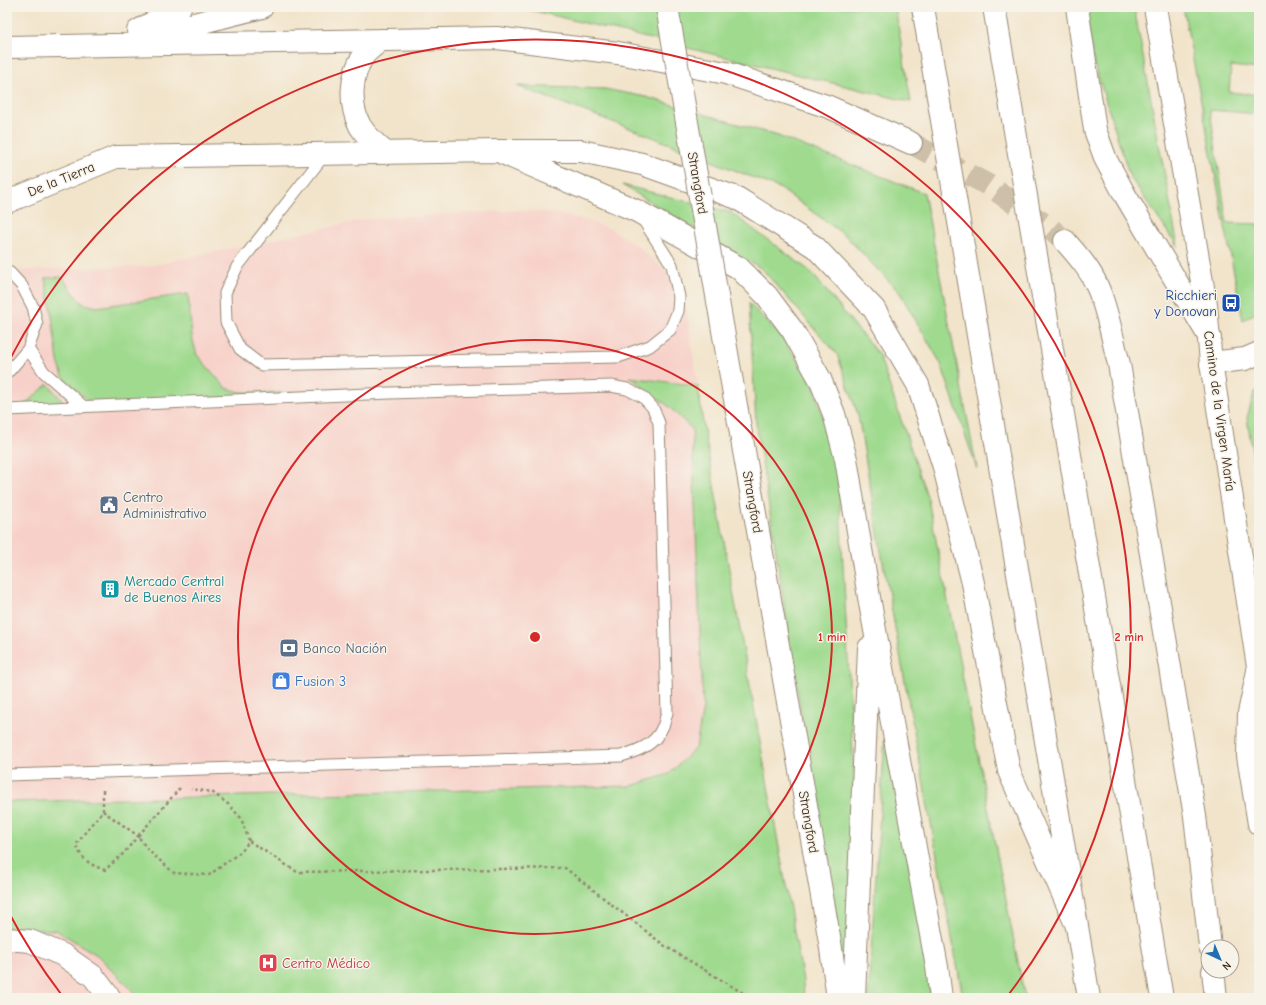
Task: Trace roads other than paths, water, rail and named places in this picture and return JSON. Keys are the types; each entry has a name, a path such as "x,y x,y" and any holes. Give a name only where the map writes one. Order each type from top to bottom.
{"main road":[{"path":"115,44 180,7"},
{"path":"115,44 262,7"},
{"name":"Strangford","path":"667,7 830,942 838,998"},
{"path":"923,7 1089,998"},
{"path":"994,7 1162,998"},
{"path":"1077,7 1095,130 1106,160 1125,195 1210,338"},
{"name":"Camino de la Virgen María","path":"1154,7 1190,206 1206,305 1211,363 1259,672"},
{"path":"7,47 497,38 618,53 718,72 829,107 911,143"},
{"path":"381,40 365,55 356,71 352,90 354,108 360,126 371,140 386,153"},
{"path":"498,151 637,211 738,268 767,296 793,331 820,379 834,414 846,459 870,603 937,967 941,998"},
{"path":"325,154 581,151 642,164 737,198 814,247 874,309 918,385 944,467 972,583 1009,771 1076,924"},
{"name":"De la Tierra","path":"7,202 116,157 325,154"},
{"path":"1065,241 1083,263 1097,286 1107,317 1119,364 1195,816 1209,939"},
{"path":"1211,363 1245,359 1259,353"},
{"path":"854,998 870,603"},
{"path":"1259,672 1249,713 1248,756 1259,824"},
{"path":"7,939 30,941 63,955 92,976 110,998"},
{"path":"1214,979 1216,998"}],"lane":[{"path":"325,154 237,267 225,293 226,322 240,349 261,365 618,357 650,346 670,330 678,311 679,297 672,265 637,211"},
{"path":"7,271 22,286 33,307 37,324 28,349 7,372"},
{"path":"28,349 44,372 84,407"},
{"path":"7,410 390,393 611,386 627,389 643,398 653,408 658,423 667,713 662,730 650,743 636,752 621,756 7,775"}],"tunnel":[{"path":"911,143 988,185 1050,228 1065,241"}],"place":[{"name":"Ricchieri y Donovan","path":"1231,303"},
{"name":"Centro Administrativo","path":"109,505"},
{"name":"Mercado Central de Buenos Aires","path":"110,589"},
{"name":"Banco Nación","path":"289,648"},
{"name":"Fusion 3","path":"281,681"},
{"name":"Centro Médico","path":"268,963"}]}
